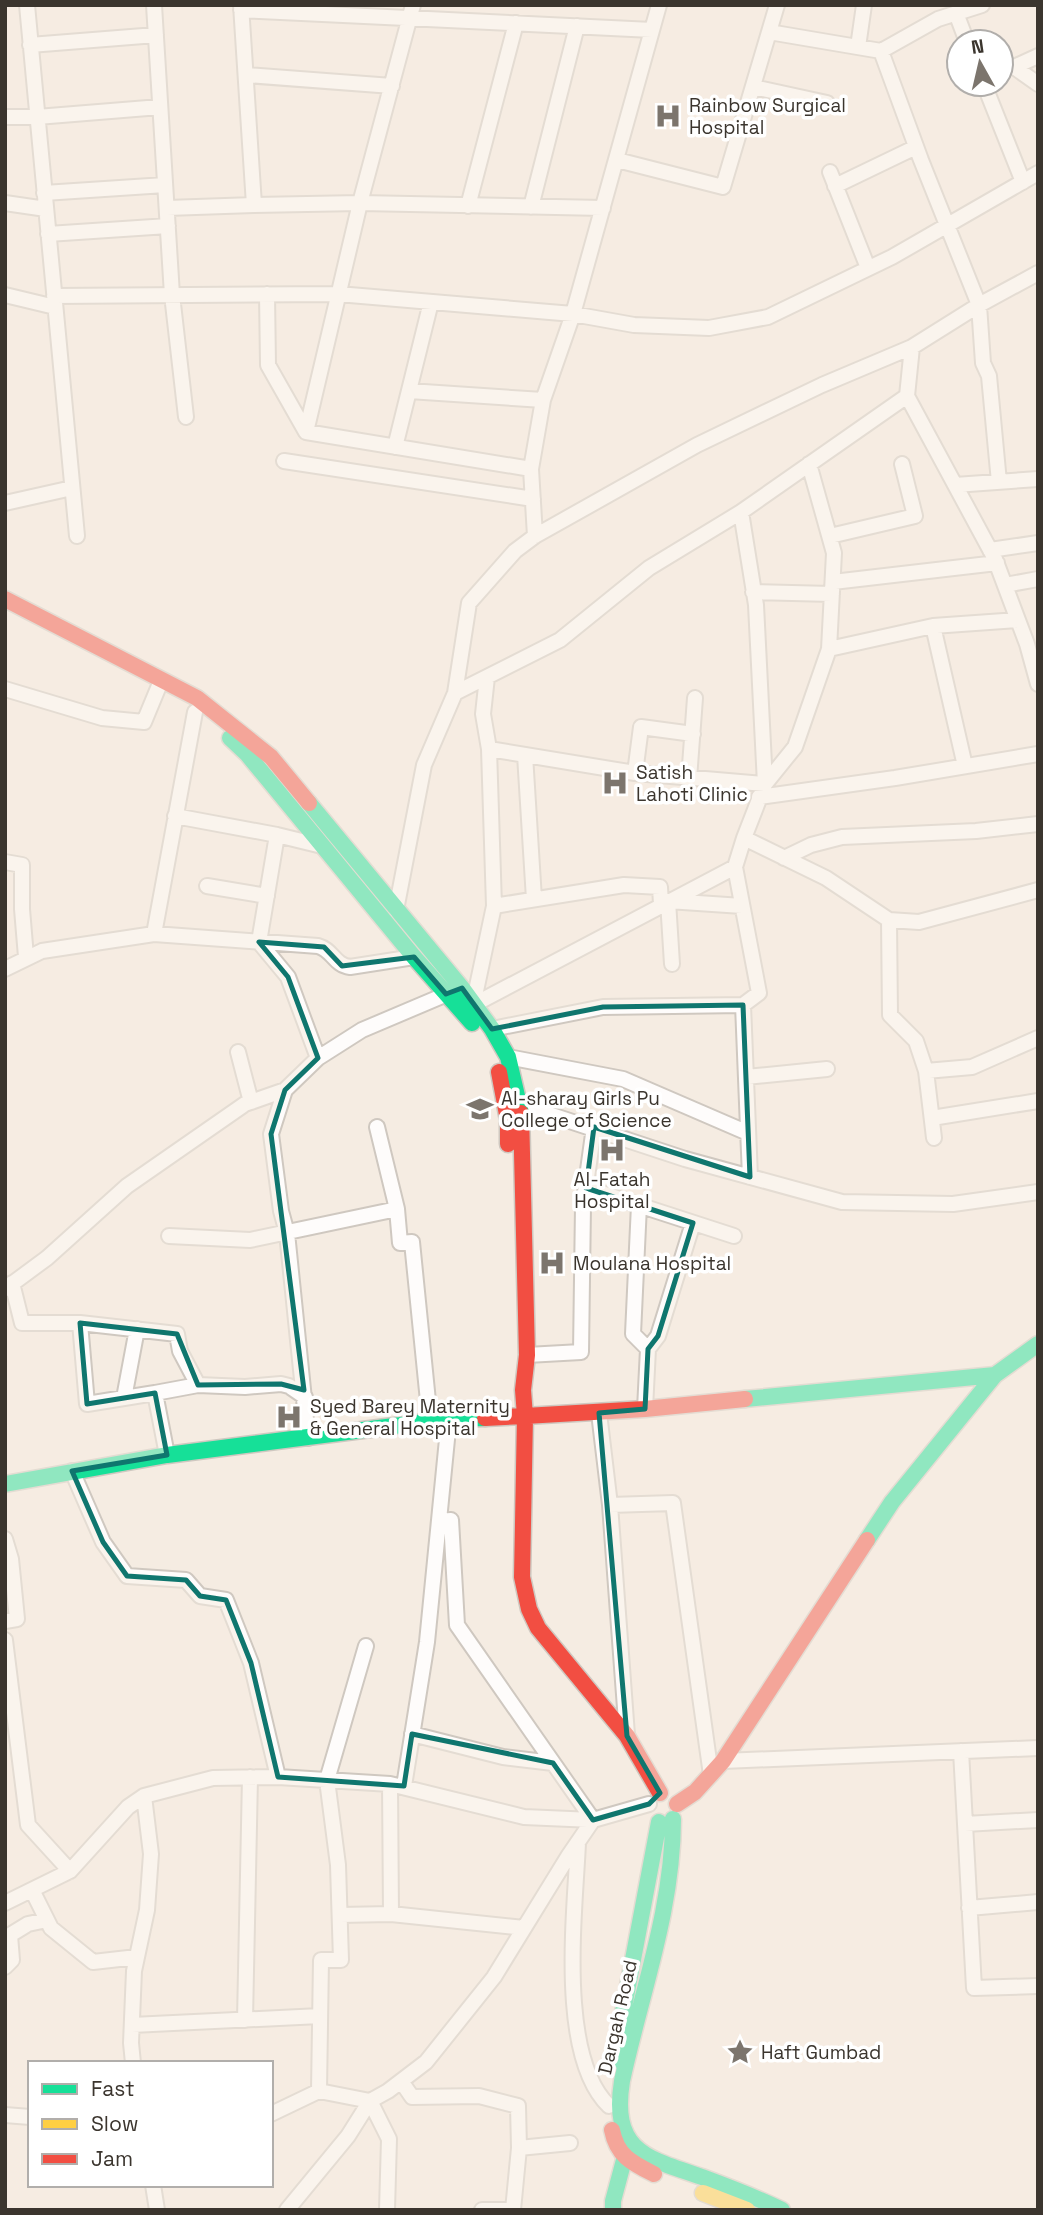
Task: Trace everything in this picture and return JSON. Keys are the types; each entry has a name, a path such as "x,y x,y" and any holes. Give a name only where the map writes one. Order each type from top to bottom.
{"main road":[{"path":"5,599 159,685 247,754 414,957 473,1005 492,1029 508,1057 522,1105 527,1355 523,1390 525,1416 522,1577 529,1609 538,1628 627,1736 655,1799"},
{"path":"5,613 159,685 197,698 226,717 271,757 396,910 454,991 493,1055 502,1085 508,1120 515,1371 523,1390"},
{"path":"670,1815 723,1760 892,1502 995,1375 1038,1344"},
{"path":"5,1483 167,1455 430,1421 645,1409 995,1375"},
{"path":"655,1799 674,1798 670,1815"},
{"path":"655,1799 649,1811 670,1815"},
{"name":"Dargah Road","path":"624,2160 614,2144 609,2106 612,2069 670,1815"},
{"name":"Dargah Road","path":"670,1815 674,1844 667,1891 636,2031 626,2061 620,2099 622,2124 631,2144 639,2152 665,2165 755,2196 782,2210"},
{"path":"613,2210 624,2160 667,2181 747,2210"}],"street":[{"path":"27,5 77,536"},
{"path":"154,5 172,295 186,417"},
{"path":"535,536 531,469 543,400 573,314 659,5"},
{"path":"617,160 723,187 777,5"},
{"path":"858,47 864,5"},
{"path":"769,32 881,51 938,19 982,5"},
{"path":"254,205 241,8 412,12 516,23 652,30"},
{"path":"306,432 360,203 412,12"},
{"path":"956,13 962,28"},
{"path":"468,206 516,23"},
{"path":"531,207 577,26"},
{"path":"30,45 156,36"},
{"path":"881,51 979,305 983,363 989,376 999,482"},
{"path":"1038,55 1014,66 1038,84"},
{"path":"246,75 392,86"},
{"path":"753,87 827,103"},
{"path":"990,98 1023,182"},
{"path":"5,117 160,107"},
{"path":"868,268 832,179 916,147"},
{"path":"5,295 55,301 172,295 338,294 573,314 634,325 709,328 768,317 868,268 1038,173"},
{"path":"44,193 165,185"},
{"path":"5,202 46,209"},
{"path":"167,208 360,203 603,208"},
{"path":"48,234 168,226"},
{"path":"396,910 424,765 455,693 469,603 515,551 535,536 698,445 822,385 912,347 979,305 1038,273"},
{"path":"267,294 268,365 306,432"},
{"path":"395,446 431,302"},
{"path":"912,347 907,396 993,557 1018,620 1032,643 1038,684"},
{"path":"409,391 543,400"},
{"path":"455,693 560,640 649,568 741,512 907,396"},
{"path":"306,432 531,469"},
{"path":"284,461 533,499"},
{"path":"492,1029 603,1007 743,1006 759,993 735,867 762,790 795,747 829,649 834,553 809,464"},
{"path":"830,537 915,516 902,464"},
{"path":"955,485 1038,479"},
{"path":"5,503 72,488"},
{"path":"741,512 753,592 762,790"},
{"path":"753,592 832,588 993,557 1038,543"},
{"path":"1005,585 1038,579"},
{"path":"829,649 933,626 1018,620"},
{"path":"933,626 965,766"},
{"path":"473,1005 494,906 489,749 483,714 486,677"},
{"path":"5,689 102,718 144,722 159,685"},
{"path":"689,779 695,698"},
{"path":"154,934 195,712"},
{"path":"635,773 641,727 692,734"},
{"path":"489,749 762,790 965,766 1038,754"},
{"path":"525,755 534,899"},
{"path":"175,816 322,846"},
{"path":"784,858 811,845 842,837 975,831 1038,824"},
{"path":"276,835 259,942 288,977 318,1058"},
{"path":"744,838 826,878 889,920 919,922 1038,891"},
{"path":"5,862 22,865 26,957"},
{"path":"473,1005 735,867"},
{"path":"494,906 624,885 660,887 665,903 673,964"},
{"path":"207,886 267,896"},
{"path":"665,903 742,906"},
{"path":"889,920 890,1015 916,1041 926,1071 934,1138"},
{"path":"5,969 42,951 154,934 324,947 335,961 350,967 414,957"},
{"path":"198,1385 180,1350 177,1334 80,1323 22,1323 9,1286 47,1258 127,1186 251,1102 285,1090 318,1058 362,1030 454,991"},
{"path":"743,1006 750,1177"},
{"path":"926,1071 972,1067 1038,1038"},
{"path":"238,1052 251,1102"},
{"path":"508,1057 622,1079 748,1133"},
{"path":"746,1077 827,1069"},
{"path":"285,1090 271,1134 281,1212 287,1233 308,1438"},
{"path":"932,1118 1038,1101"},
{"path":"522,1105 685,1159 842,1202 953,1205 1038,1192"},
{"path":"377,1127 397,1209 400,1242 412,1242 430,1421"},
{"path":"527,1355 581,1352 583,1206 594,1127"},
{"path":"586,1188 734,1236"},
{"path":"639,1205 632,1334 648,1349"},
{"path":"169,1236 233,1241 287,1233 397,1209"},
{"path":"645,1409 648,1349 658,1336 693,1223"},
{"path":"80,1323 87,1404 198,1385 245,1387 281,1384 289,1386 304,1397"},
{"path":"124,1398 137,1329"},
{"path":"155,1393 167,1455"},
{"path":"599,1412 610,1505 627,1736"},
{"path":"391,1914 397,1785 412,1734 427,1642 449,1419"},
{"path":"72,1471 103,1542 127,1576 186,1580 200,1597 226,1600 251,1663 278,1777"},
{"path":"610,1505 673,1503 711,1775"},
{"path":"439,1521 451,1520 457,1625 593,1820"},
{"path":"5,1539 11,1559 17,1619 5,1621"},
{"path":"5,1640 10,1705 28,1825 70,1871"},
{"path":"318,2091 321,1960 341,1960 338,1865 327,1780 366,1646"},
{"path":"412,1734 503,1757 553,1763"},
{"path":"723,1760 1038,1748"},
{"path":"961,1751 974,1988 1038,1986"},
{"path":"245,2020 250,1777"},
{"path":"5,1903 70,1871 128,1807 144,1796 214,1778 278,1777 397,1785 524,1817 593,1820 655,1799"},
{"path":"133,2061 134,1970 147,1910 151,1854 144,1796"},
{"path":"287,2210 348,2136 370,2101 426,2062 486,1988 593,1820"},
{"path":"965,1824 1038,1820"},
{"path":"578,1842 573,2008 582,2057 597,2095 609,2106"},
{"path":"32,1889 51,1928 93,1962 137,1957"},
{"path":"970,1908 1038,1902"},
{"path":"340,1915 391,1914 524,1928"},
{"path":"5,1967 12,1960 10,1935 28,1924 47,1920"},
{"path":"132,2025 320,2016"},
{"path":"401,2081 412,2096 479,2095 518,2106 519,2148 513,2210 482,2210"},
{"path":"273,2113 318,2091 370,2101"},
{"path":"370,2101 389,2139 387,2210"},
{"path":"5,2115 28,2117"},
{"path":"519,2148 570,2143"},
{"path":"153,2187 158,2210"}],"highlighted area":[{"path":"259,942 324,947 342,966 414,957 446,994 462,988 492,1029 603,1007 743,1005 750,1177 594,1127 586,1188 693,1223 658,1336 648,1349 645,1409 599,1413 627,1736 660,1793 649,1804 593,1820 553,1763 412,1734 404,1786 278,1777 251,1663 226,1600 200,1596 186,1580 127,1576 103,1542 72,1471 167,1455 155,1393 87,1404 80,1323 177,1334 198,1385 281,1384 304,1390 271,1134 285,1090 318,1058 288,977"}],"traffic: fast":[{"path":"230,738 247,754 414,957 472,1023"},
{"path":"309,803 462,988 492,1029 508,1057 521,1113"},
{"path":"867,1540 892,1502 995,1375 1038,1344"},
{"path":"745,1399 995,1375"},
{"path":"5,1484 167,1455 449,1419 485,1418"},
{"path":"673,1819 672,1853 662,1919 622,2081 622,2123 628,2137 649,2157 782,2210"},
{"path":"614,2060 659,1822"},
{"path":"613,2210 624,2160"}],"traffic: slow":[{"path":"703,2193 747,2210"}],"traffic: jam":[{"path":"5,599 197,698 271,757 309,803"},
{"path":"499,1072 508,1120 508,1144"},
{"path":"521,1113 527,1355 523,1390 525,1416 645,1409 745,1399"},
{"path":"485,1418 525,1416 522,1577 529,1609 538,1628 627,1736 660,1793"},
{"path":"677,1804 695,1792 723,1761 867,1540"},
{"path":"612,2130 614,2139 627,2158 654,2174"}],"place":[{"name":"Rainbow Surgical Hospital","path":"668,116"},
{"name":"Satish Lahoti Clinic","path":"615,783"},
{"name":"Al-sharay Girls Pu College of Science","path":"480,1109"},
{"name":"Al-Fatah Hospital","path":"612,1150"},
{"name":"Moulana Hospital","path":"552,1263"},
{"name":"Syed Barey Maternity & General Hospital","path":"289,1417"},
{"name":"Haft Gumbad","path":"740,2052"}]}
